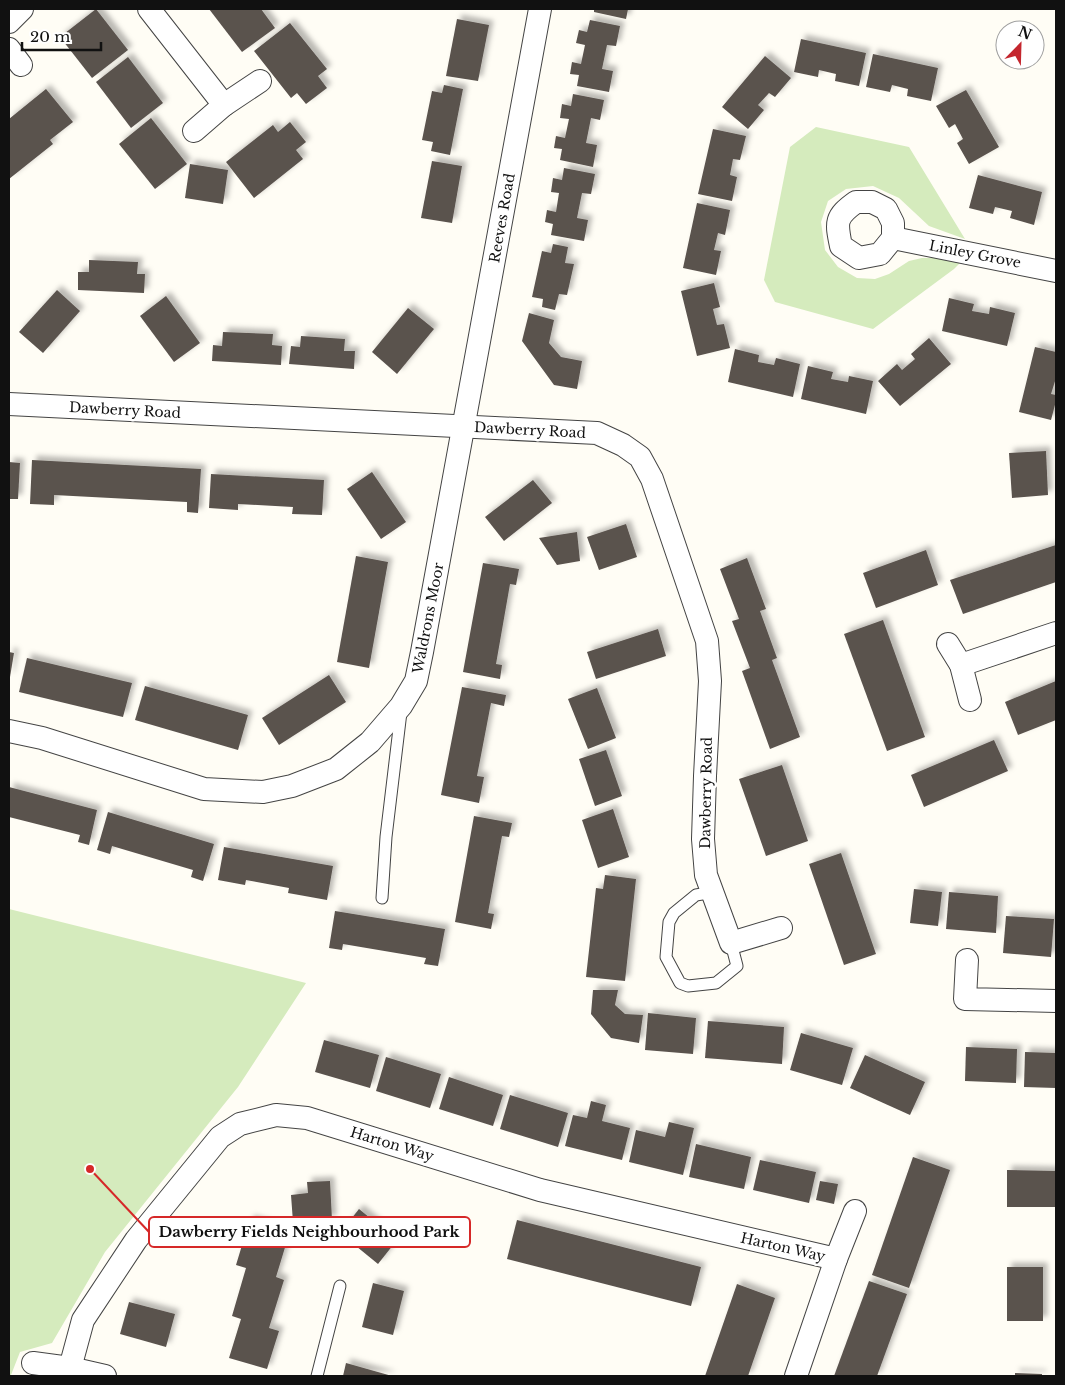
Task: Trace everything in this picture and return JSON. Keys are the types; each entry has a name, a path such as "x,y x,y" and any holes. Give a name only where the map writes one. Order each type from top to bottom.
{"street":[{"path":"9,22 22,9"},
{"path":"149,9 224,105"},
{"name":"Reeves Road","path":"464,427 540,9"},
{"path":"194,131 224,105 260,81"},
{"name":"Linley Grove","path":"893,238 1056,271"},
{"name":"Dawberry Road","path":"9,404 596,433 623,445 640,457 652,480 707,641 710,681 703,839 706,875 731,943"},
{"name":"Waldrons Moor","path":"9,731 42,738 204,789 263,792 292,786 336,769 370,742 401,706 416,681 464,427"},
{"path":"960,665 1056,633"},
{"path":"948,644 960,665 970,700"},
{"path":"731,943 781,928"},
{"path":"967,960 964,999 1056,1001"},
{"name":"Harton Way","path":"70,1368 83,1320 136,1240 214,1144 220,1137 240,1124 276,1115 307,1118 540,1190 836,1259"},
{"name":"Harton Way","path":"796,1376 836,1259 855,1211"},
{"path":"33,1363 70,1368 105,1376"}],"lane":[{"path":"382,898 386,837 401,706"},
{"path":"714,894 696,896 674,913 670,922 666,957 680,983 688,986 716,983 737,966 731,943"},
{"path":"317,1376 340,1286"}],"green space":[{"path":"816,127 909,147 965,239 929,226 899,198 873,186 846,189 828,201 821,222 825,250 838,267 857,278 875,279 889,274 909,261 922,258 943,258 962,261 873,329 775,302 764,280 790,147"},
{"path":"9,909 306,983 238,1087 105,1252 52,1343 20,1352 11,1375 15,1376 9,1376"}],"building":[{"path":"96,9 128,50 92,78 60,37"},
{"path":"209,9 261,9 275,28 242,52"},
{"path":"594,9 628,9 626,19 594,12"},
{"path":"457,19 489,25 478,81 446,76"},
{"path":"590,20 620,26 616,46 607,45 602,69 613,71 609,92 577,86 579,75 570,74 572,62 581,64 585,45 576,43 579,30 587,32"},
{"path":"290,23 327,69 318,76 327,88 306,104 297,93 291,98 254,51"},
{"path":"801,39 866,53 859,86 835,81 836,74 819,70 818,77 794,72"},
{"path":"873,54 938,68 931,101 907,96 908,89 892,85 890,92 866,87"},
{"path":"765,56 791,78 775,97 769,93 758,105 764,110 748,129 722,107"},
{"path":"128,57 163,103 131,128 96,82"},
{"path":"444,85 463,89 450,155 431,151 433,142 422,140 432,91 442,93"},
{"path":"46,89 73,122 50,140 53,144 9,179 9,119"},
{"path":"966,90 999,147 969,164 957,143 963,139 955,124 949,128 936,106"},
{"path":"573,94 604,100 600,120 591,118 586,143 597,145 593,167 560,160 562,149 554,148 556,136 565,138 569,119 560,118 562,104 571,106"},
{"path":"151,118 187,164 155,189 119,144"},
{"path":"290,122 306,142 296,150 303,159 254,198 226,162 273,125 278,132"},
{"path":"713,129 746,136 740,160 733,159 730,175 737,177 732,201 698,194"},
{"path":"432,161 462,166 452,223 421,218"},
{"path":"190,164 228,170 223,204 185,198"},
{"path":"564,168 595,174 591,194 582,193 577,218 588,220 584,241 551,235 553,224 545,222 547,210 556,212 559,193 551,192 553,178 562,180"},
{"path":"978,175 1042,192 1034,225 1010,218 1012,211 995,207 993,214 969,208"},
{"path":"697,203 730,210 725,235 718,233 714,250 721,251 716,275 683,268"},
{"path":"553,244 568,247 565,263 574,264 567,295 559,294 555,310 542,307 543,299 532,297 542,251 551,253"},
{"path":"89,260 138,262 137,274 145,274 144,293 78,290 78,272 89,272"},
{"path":"714,283 720,307 713,309 717,325 724,324 730,348 697,356 681,291"},
{"path":"57,290 80,311 43,353 19,332"},
{"path":"166,296 200,343 174,362 140,316"},
{"path":"949,298 974,304 972,311 989,314 990,307 1015,313 1007,346 942,331"},
{"path":"408,308 434,329 397,374 372,352"},
{"path":"529,313 554,320 549,343 561,357 582,361 577,389 554,385 522,341"},
{"path":"223,332 273,334 272,345 282,346 281,365 212,361 213,345 222,346"},
{"path":"301,336 345,339 344,351 355,351 354,369 289,364 291,346 300,347"},
{"path":"929,338 951,364 900,406 878,381 897,364 902,370 915,359 911,354"},
{"path":"1035,347 1056,352 1056,378 1051,394 1056,395 1056,401 1051,420 1019,412"},
{"path":"735,349 759,355 758,362 774,365 776,358 800,364 793,397 728,382"},
{"path":"808,366 833,372 831,379 848,382 849,376 873,381 866,414 801,399"},
{"path":"1046,451 1048,495 1012,498 1009,453"},
{"path":"32,460 201,469 198,513 187,512 187,502 54,495 54,505 30,504"},
{"path":"9,462 20,463 18,499 9,499"},
{"path":"372,472 406,522 381,539 347,489"},
{"path":"211,474 324,480 322,515 292,514 293,507 238,504 238,510 209,508"},
{"path":"533,480 552,503 504,541 485,517"},
{"path":"626,524 637,557 599,570 587,537"},
{"path":"577,532 580,561 557,565 539,538"},
{"path":"1056,545 1056,582 963,614 950,580"},
{"path":"926,550 938,585 876,608 863,573"},
{"path":"356,556 388,562 369,668 337,662"},
{"path":"747,558 766,609 760,611 777,658 772,660 800,737 770,749 742,671 750,668 732,621 739,619 720,569"},
{"path":"483,563 519,569 516,585 510,584 496,664 502,665 500,679 463,672"},
{"path":"883,620 925,737 887,751 844,634"},
{"path":"658,629 666,656 596,679 587,652"},
{"path":"9,652 14,653 10,677 9,677"},
{"path":"27,658 132,683 123,717 19,692"},
{"path":"329,675 346,702 279,745 262,718"},
{"path":"1056,681 1056,720 1018,735 1005,702"},
{"path":"145,686 248,715 238,750 135,720"},
{"path":"462,687 506,695 504,706 491,703 477,776 484,777 479,803 441,795"},
{"path":"597,688 616,738 588,749 568,699"},
{"path":"994,740 1008,771 924,807 911,775"},
{"path":"606,750 622,796 595,806 579,759"},
{"path":"782,765 808,841 766,856 739,779"},
{"path":"9,787 97,810 89,845 78,842 80,835 9,817"},
{"path":"613,809 629,857 598,868 582,820"},
{"path":"108,812 214,844 203,881 191,877 193,870 112,846 110,854 97,850"},
{"path":"474,816 512,823 509,837 502,836 488,913 494,914 491,929 455,922"},
{"path":"224,847 333,866 327,900 288,893 289,888 246,880 245,885 218,880"},
{"path":"841,853 876,954 844,965 809,864"},
{"path":"605,875 636,879 625,981 586,977 596,888 603,889"},
{"path":"914,889 942,892 938,926 910,923"},
{"path":"949,892 998,896 996,933 946,929"},
{"path":"335,911 445,929 438,966 424,964 426,958 343,944 342,950 329,948"},
{"path":"1006,916 1054,919 1051,957 1003,953"},
{"path":"593,990 618,990 615,1005 625,1014 643,1015 639,1043 611,1038 591,1014"},
{"path":"648,1013 696,1018 693,1054 645,1050"},
{"path":"708,1021 784,1027 782,1064 705,1058"},
{"path":"801,1033 853,1048 842,1085 790,1070"},
{"path":"324,1040 379,1055 370,1088 315,1072"},
{"path":"966,1047 1017,1049 1016,1083 965,1081"},
{"path":"1025,1052 1056,1053 1056,1088 1024,1087"},
{"path":"865,1055 925,1082 910,1115 850,1088"},
{"path":"386,1057 441,1074 430,1108 376,1091"},
{"path":"449,1077 503,1095 493,1126 439,1109"},
{"path":"510,1095 568,1113 558,1147 500,1129"},
{"path":"591,1101 606,1105 602,1121 630,1128 622,1160 565,1146 573,1115 587,1118"},
{"path":"669,1122 694,1128 683,1175 629,1162 636,1130 665,1137"},
{"path":"696,1144 751,1157 744,1189 689,1177"},
{"path":"913,1157 950,1170 909,1288 872,1275"},
{"path":"760,1160 816,1172 809,1203 753,1190"},
{"path":"1007,1170 1056,1171 1056,1207 1007,1207"},
{"path":"330,1181 332,1220 293,1222 291,1195 308,1193 307,1182"},
{"path":"820,1181 838,1184 834,1204 816,1200"},
{"path":"359,1209 397,1240 378,1264 340,1233"},
{"path":"250,1219 290,1231 276,1277 284,1280 269,1328 279,1331 267,1369 229,1358 241,1319 232,1316 246,1268 236,1265"},
{"path":"517,1220 701,1267 691,1306 507,1259"},
{"path":"1007,1267 1043,1267 1043,1321 1007,1321"},
{"path":"869,1281 907,1294 877,1376 834,1376"},
{"path":"373,1283 404,1291 393,1335 362,1327"},
{"path":"737,1284 775,1298 748,1376 705,1376"},
{"path":"129,1302 175,1314 166,1347 120,1334"},
{"path":"346,1363 392,1376 343,1376"},
{"path":"1015,1373 1042,1374 1042,1376 1015,1376"}],"place":[{"name":"Dawberry Fields Neighbourhood Park","path":"90,1169"}]}
